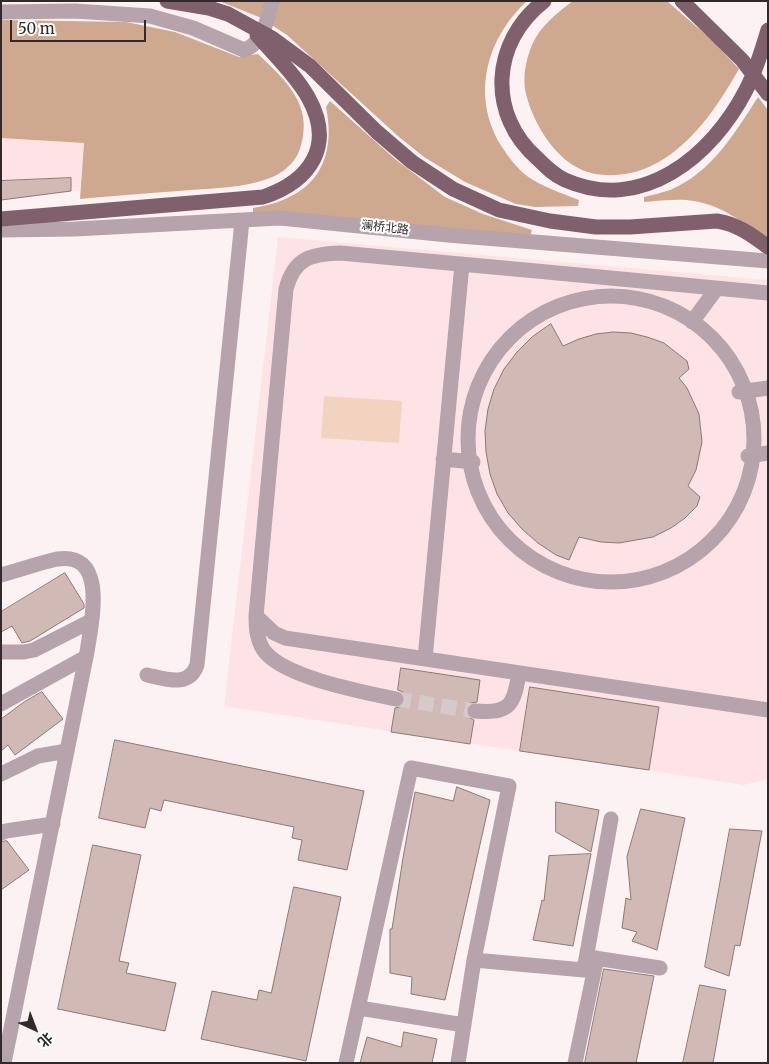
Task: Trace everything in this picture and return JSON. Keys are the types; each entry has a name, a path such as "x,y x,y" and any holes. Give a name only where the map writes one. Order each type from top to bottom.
{"main road":[{"path":"167,1 209,8 228,14 288,49 310,66 377,132 412,162 453,189 498,210 550,222 596,227 630,227 717,220 740,227 768,247"},
{"path":"544,1 524,19 510,42 503,62 502,79 506,109 519,138 531,153 550,170 565,180 605,190 620,190 652,183 696,156 719,132 746,90 768,30"},
{"path":"682,1 742,60 768,94"},
{"path":"1,219 263,197 286,188 306,172 313,162 319,142 315,112 308,96 250,26"}],"street":[{"path":"1,12 75,11 150,16 193,28 244,50 251,48 260,37 270,13 272,1"},
{"name":"澜桥北路","path":"1,230 75,229 280,218 458,235 768,260"},
{"path":"147,675 179,681 185,680 194,672 197,665 242,221"},
{"path":"396,699 337,686 287,668 274,660 262,646 256,628 286,289 294,267 313,255 340,253 606,276 768,293"},
{"path":"425,659 462,264"},
{"path":"606,276 631,289 670,308 692,322 714,341 736,366 750,477 732,518 718,540 687,564 652,579 607,583 548,569 516,545 490,509 473,462 470,419 475,392 487,366 507,337 522,324 560,302 577,297 613,293 631,289 659,283"},
{"path":"692,322 717,288"},
{"path":"613,293 658,302"},
{"path":"739,392 768,388"},
{"path":"446,431 471,433"},
{"path":"748,456 768,453"},
{"path":"443,459 473,462"},
{"path":"1,576 58,559 75,560 88,571 94,590 86,657 4,1063"},
{"path":"256,616 274,633 285,638 768,710"},
{"path":"1,652 34,650 91,621"},
{"path":"1,704 86,657"},
{"path":"475,711 499,711 509,705 516,692 519,673"},
{"path":"1,774 38,756 67,752"},
{"path":"346,1063 360,1008 411,768 509,786 474,960 458,1063"},
{"path":"575,1063 611,818"},
{"path":"1,833 53,824"},
{"path":"474,960 584,970 591,957"},
{"path":"591,957 660,968"},
{"path":"360,1008 464,1026"}],"shaded area":[{"path":"219,1 527,1 501,33 492,51 487,70 485,90 487,109 492,128 510,159 527,176 552,190 579,200 578,206 535,207 516,204 465,182 424,157 399,137 287,35 259,17"},
{"path":"573,1 667,1 713,41 739,69 722,97 691,137 679,148 651,166 634,172 616,175 588,172 561,156 539,127 526,94 524,82 526,62 535,38 544,26"},
{"path":"1,20 126,22 175,32 239,57 258,54 276,71 298,100 304,123 299,152 291,164 283,171 273,177 247,184 80,199 84,143 1,138"},
{"path":"758,97 768,110 768,242 740,221 710,205 681,200 644,202 644,197 670,190 685,183 710,163 731,138"},
{"path":"330,101 395,159 445,197 483,214 532,230 530,236 253,214 253,208 276,203 297,193 309,184 317,174 327,150 329,136 326,107"},
{"path":"1,138 84,142 80,190 1,200"},
{"path":"278,237 768,280 768,779 744,785 224,706"},
{"path":"324,396 402,401 399,443 321,438"}],"building":[{"path":"71,178 71,191 1,200 1,181"},
{"path":"551,324 563,346 596,334 613,332 631,333 664,343 687,361 689,369 679,378 687,388 699,414 702,442 696,470 688,486 700,497 697,506 685,518 653,537 619,543 601,542 579,537 569,560 556,555 538,543 508,513 497,494 490,474 486,452 485,431 488,409 494,389 504,369 532,337"},
{"path":"65,573 84,604 84,608 30,641 22,643 12,626 1,632 1,612"},
{"path":"401,668 480,680 477,702 470,703 466,710 467,716 474,720 470,744 391,732 395,708 403,706 405,700 403,692 398,690"},
{"path":"530,687 659,707 649,770 520,751"},
{"path":"42,692 63,719 15,755 8,745 1,751 1,719 24,702"},
{"path":"115,740 364,791 347,870 298,860 302,840 292,838 294,827 164,800 161,811 150,808 145,828 99,818"},
{"path":"457,787 490,800 445,1000 411,994 412,977 390,973 390,929 392,929 415,792 453,801"},
{"path":"556,802 599,810 591,852 556,832"},
{"path":"641,809 685,818 657,950 632,941 637,932 622,928 626,898 631,900 627,857"},
{"path":"730,829 762,831 740,946 735,945 729,976 705,967"},
{"path":"7,841 29,870 1,890 1,842"},
{"path":"93,845 141,855 119,961 129,963 126,973 176,983 165,1031 58,1009"},
{"path":"591,854 573,946 533,940 542,900 544,901 549,856"},
{"path":"294,887 341,897 306,1061 201,1039 212,991 257,1000 259,990 271,993"},
{"path":"604,969 654,976 636,1063 585,1063"},
{"path":"700,985 726,990 713,1063 683,1063"},
{"path":"404,1032 437,1039 432,1063 360,1063 367,1037 401,1047"}],"tunnel":[{"path":"396,699 475,711"}]}
